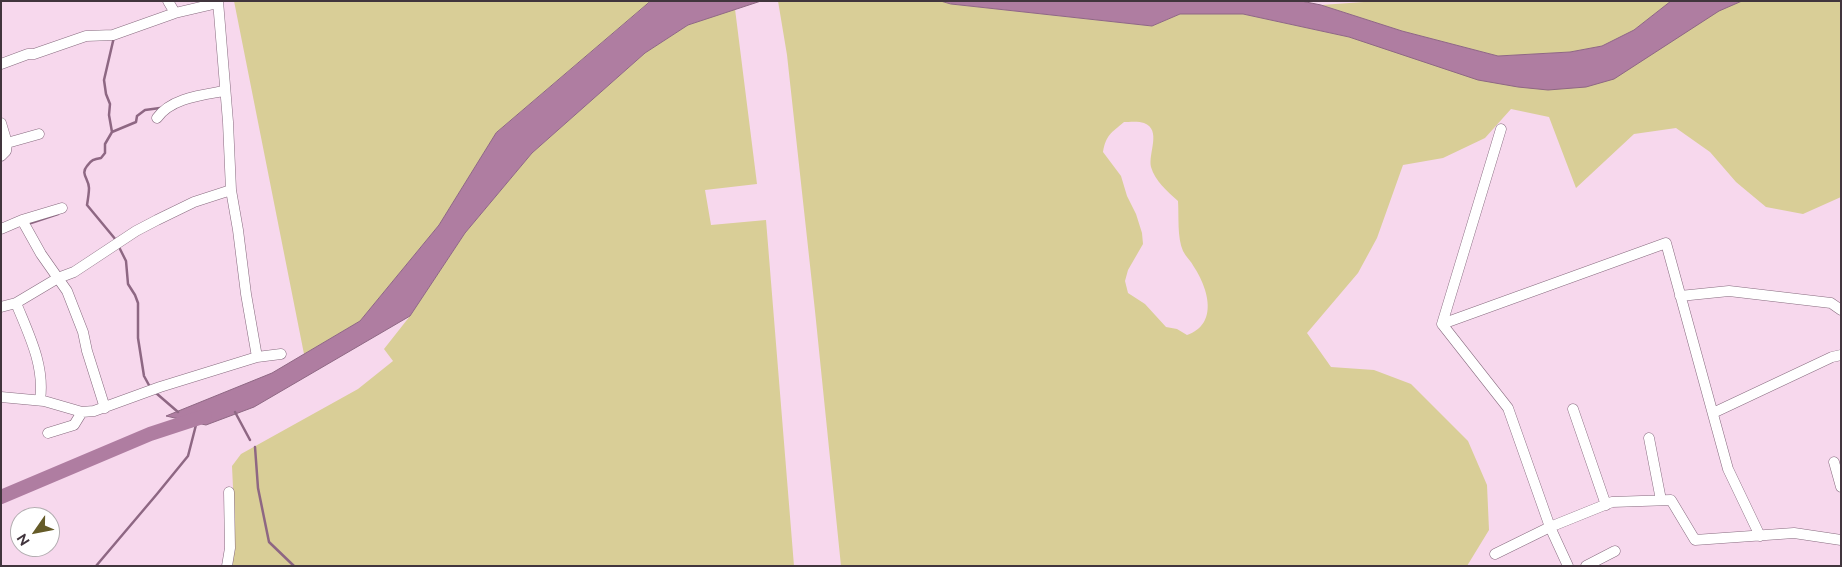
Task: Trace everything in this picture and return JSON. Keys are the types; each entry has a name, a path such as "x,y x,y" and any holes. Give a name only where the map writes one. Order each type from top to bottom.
{"street":[{"path":"168,1 175,13"},
{"path":"1,64 86,36 113,35 175,13 218,2 228,122 231,190 257,357"},
{"path":"157,118 162,110 168,106 194,97 224,91"},
{"path":"1,123 6,142 6,151 1,156"},
{"path":"1442,324 1502,129"},
{"path":"6,142 39,134"},
{"path":"1,307 16,303 58,278 74,272 156,220 194,202 231,190"},
{"path":"1,229 22,220 62,208"},
{"path":"22,220 41,254 67,291 83,332 105,408"},
{"path":"1442,324 1666,243 1728,469 1760,536"},
{"path":"1680,296 1729,291 1831,303 1841,310"},
{"path":"16,303 38,361 41,388 40,400"},
{"path":"1442,324 1508,408 1550,527 1568,566"},
{"path":"1,398 40,400 82,412 94,411 160,387 257,357 281,354"},
{"path":"1713,413 1832,357 1841,355"},
{"path":"1573,409 1606,504"},
{"path":"48,433 74,425 82,412"},
{"path":"1649,438 1661,500"},
{"path":"1834,462 1841,487"},
{"path":"227,566 230,548 229,492"},
{"path":"1494,554 1550,527 1612,502 1661,500 1671,500 1695,540 1794,533 1841,540"},
{"path":"1586,566 1616,550"}],"shaded area":[{"path":"234,1 651,1 496,133 439,225 360,321 304,354"},
{"path":"651,1 761,1 688,25 645,53 532,153 465,233 410,316 254,407 206,425 166,416 272,373 360,321 439,225 496,133"},
{"path":"778,1 941,1 951,4 1152,26 1180,14 1243,14 1349,37 1518,87 1742,1 1841,1 1841,197 1803,214 1766,207 1736,182 1710,152 1676,128 1634,134 1576,188 1549,117 1511,109 1485,138 1443,158 1403,165 1377,238 1358,273 1307,333 1331,367 1374,370 1411,384 1468,441 1487,485 1489,530 1467,566 841,566 787,55","holes":["1124,122 1144,123 1152,131 1151,167 1158,181 1178,201 1181,245 1199,276 1206,295 1208,305 1204,323 1197,330 1187,335 1177,329 1166,327 1145,304 1128,293 1125,281 1128,270 1143,244 1142,233 1121,176 1103,152 1110,135"]},
{"path":"941,1 1301,1 1321,5 1402,31 1498,56 1570,52 1602,46 1634,30 1671,1 1742,1 1719,11 1614,79 1586,87 1548,90 1478,80 1349,37 1243,14 1180,14 1152,26 951,4"},
{"path":"1378,1 1671,1 1634,30 1602,46 1570,52 1498,56 1402,31 1321,5"},
{"path":"735,9 757,184 705,190 711,225 766,220 794,566 230,566 235,531 232,466 241,454 358,389 393,361 384,349 410,316 465,233 532,153 645,53 688,25"}],"waterway":[{"path":"114,37 104,80 110,104 109,115 112,132 105,144 105,153 101,158 90,162 84,172 89,185 87,205 116,240"},
{"path":"112,132 136,122 137,116 145,110 160,108"},
{"path":"28,224 58,214"},
{"path":"118,245 126,261 128,284 138,303 138,338 144,376 150,387"},
{"path":"156,393 178,412"},
{"path":"235,412 250,440"},
{"path":"1,497 150,434 205,416"},
{"path":"96,566 188,456 197,421"},
{"path":"255,447 258,488 269,542 294,566"}]}
